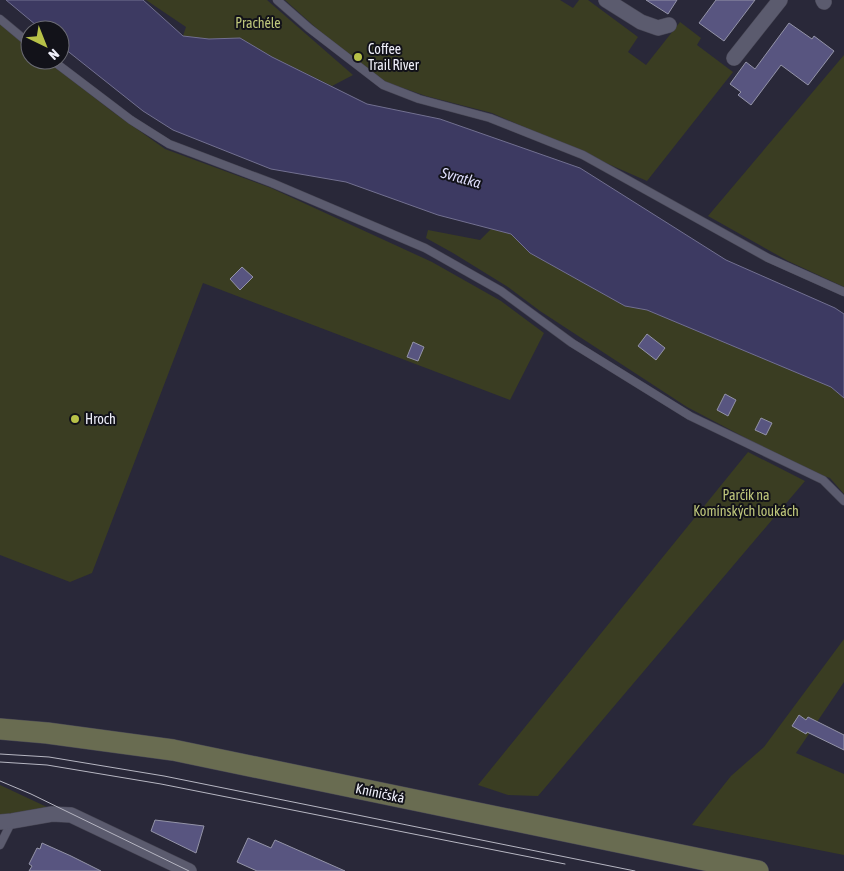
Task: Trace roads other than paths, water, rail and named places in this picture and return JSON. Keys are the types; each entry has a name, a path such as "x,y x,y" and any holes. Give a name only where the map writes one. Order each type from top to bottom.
{"main road":[{"name":"Kníničská","path":"0,730 47,733 173,750 758,871"}],"street":[{"path":"606,0 641,22 658,28 669,25"},
{"path":"734,58 780,0"},
{"path":"6,822 52,814 71,814 189,871"}],"lane":[{"path":"277,0 309,28 383,85 419,99 490,118 583,155 768,258 844,292"},
{"path":"0,19 20,36"},
{"path":"65,70 131,120 169,144 272,183 425,248 501,291 572,343 690,416 823,480 844,501"},
{"path":"0,844 6,822"}],"water":[{"name":"Svratka","path":"6,0 143,0 183,36 209,39 240,38 272,57 367,104 440,119 580,168 726,260 835,308 844,314 844,398 831,387 647,310 625,306 530,253 511,234 438,215 346,182 271,169 173,130 143,111 70,53 70,20 30,20"}],"tram line":[{"path":"0,754 49,757 164,776 635,871"},
{"path":"0,762 47,765 161,784 565,864"},
{"path":"0,781 31,794 189,871"}],"place":[{"name":"Coffee Trail River","path":"358,57"},
{"name":"Hroch","path":"75,419"}],"park label":[{"name":"Prachéle","path":"258,23"},
{"name":"Parčík na Komínských loukách","path":"746,504"}]}
